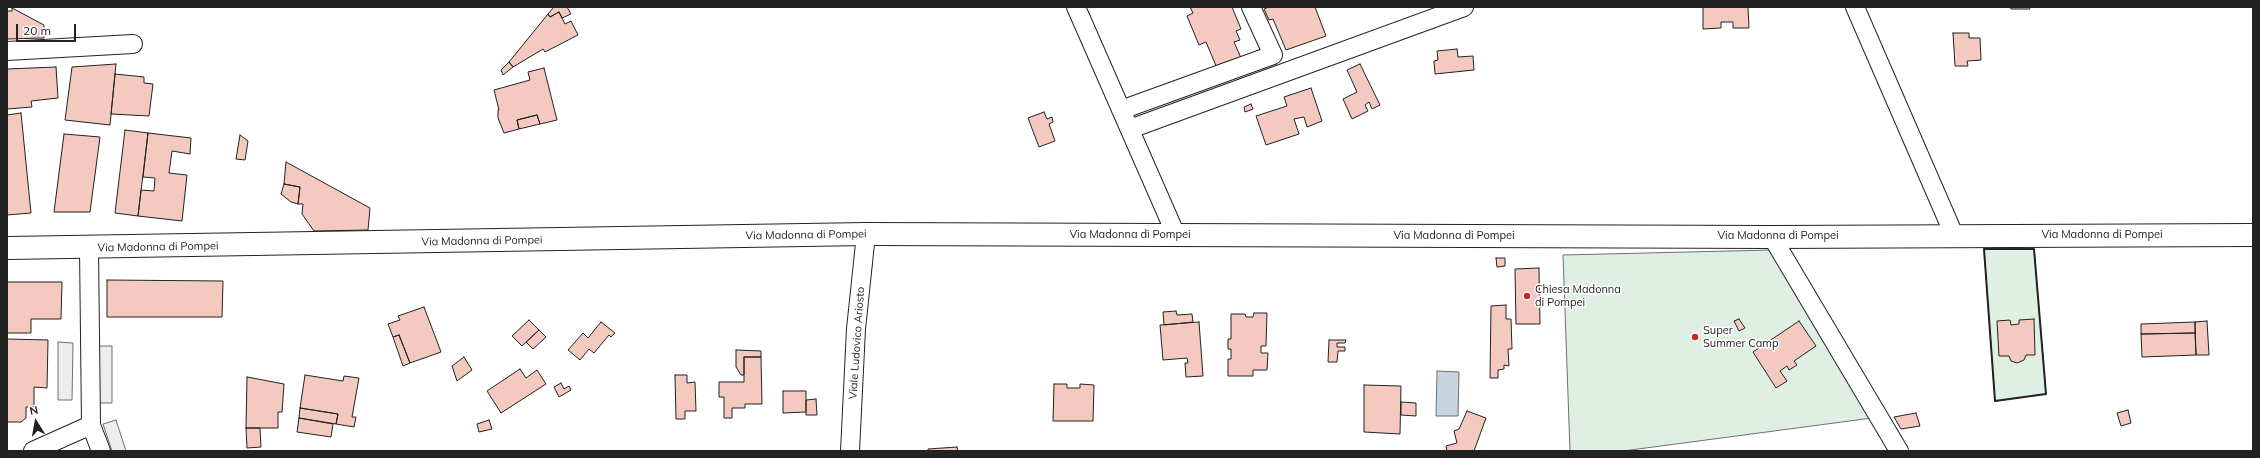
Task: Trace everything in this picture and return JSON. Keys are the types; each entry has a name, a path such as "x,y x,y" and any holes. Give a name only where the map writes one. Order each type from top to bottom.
{"street":[{"path":"1076,7 1176,235"},
{"path":"1121,110 1273,55 1251,7"},
{"path":"1130,129 1464,7"},
{"path":"1855,7 1954,235"},
{"path":"7,51 133,44"},
{"name":"Via Madonna di Pompei","path":"7,248 89,248 866,234 1772,237 1954,235 2253,235"},
{"name":"Viale Ludovico Ariosto","path":"850,451 856,329 866,234"},
{"path":"1772,237 1899,451"},
{"path":"89,248 91,425 101,451"},
{"path":"33,451 91,425"}],"green space":[{"path":"1984,249 2034,249 2046,394 1995,401"},
{"name":"Super Summer Camp","path":"1771,250 1872,418 1623,451 1570,451 1563,255"}],"shaded area":[{"path":"58,342 73,343 72,400 58,400"},
{"path":"98,346 112,346 112,403 97,403"},
{"path":"1437,371 1459,372 1458,416 1436,416"},
{"path":"116,420 126,451 112,451 103,424"}],"building":[{"path":"554,7 567,7 571,14 562,18 559,12 550,17 548,14"},
{"path":"1190,7 1232,7 1241,29 1236,31 1240,40 1234,42 1241,58 1217,68 1206,42 1199,45 1187,16 1193,13"},
{"path":"1269,7 1315,7 1326,36 1286,50 1273,19 1269,20 1264,9"},
{"path":"1703,7 1748,7 1749,28 1733,28 1733,22 1721,22 1721,28 1703,29"},
{"path":"2010,7 2029,7 2030,9 2011,9"},
{"path":"12,8 44,25 44,38 7,39 7,11 12,11"},
{"path":"559,12 565,24 571,21 578,35 545,52 543,49 513,67 509,62 548,14 550,17"},
{"path":"1953,33 1969,33 1969,38 1980,38 1981,60 1967,61 1968,66 1955,66"},
{"path":"1457,49 1458,57 1473,56 1474,70 1435,74 1434,61 1438,60 1437,51"},
{"path":"509,62 513,67 503,75 501,70"},
{"path":"116,64 110,125 65,120 72,67"},
{"path":"1360,64 1380,105 1372,109 1369,102 1365,105 1368,111 1352,119 1343,99 1357,92 1347,70"},
{"path":"56,67 58,98 31,101 32,107 7,109 7,69"},
{"path":"544,68 557,120 540,124 537,115 517,120 519,129 504,133 498,118 499,110 494,90 530,80 528,72"},
{"path":"115,74 144,77 144,83 153,84 149,116 111,114"},
{"path":"1311,88 1322,121 1307,127 1304,117 1294,119 1299,134 1266,145 1256,116 1287,106 1284,97"},
{"path":"1251,104 1253,109 1245,112 1244,107"},
{"path":"1044,112 1047,119 1052,117 1053,122 1049,124 1055,141 1039,147 1028,118"},
{"path":"21,113 31,213 7,215 7,115"},
{"path":"537,115 540,124 519,129 517,120"},
{"path":"125,130 148,133 138,216 115,213"},
{"path":"148,133 191,138 190,154 172,151 169,173 187,175 182,221 138,216 141,190 154,191 155,178 143,177"},
{"path":"64,134 100,137 90,212 54,212"},
{"path":"240,135 248,141 245,160 236,159"},
{"path":"286,162 370,208 368,230 314,231 302,214 303,204 298,204 300,187 284,184"},
{"path":"284,184 300,187 298,204 291,202 281,194"},
{"path":"1496,258 1505,258 1505,266 1497,267"},
{"name":"Chiesa Madonna di Pompei","path":"1539,268 1540,324 1516,324 1515,269"},
{"path":"107,280 223,281 222,317 107,317"},
{"path":"7,282 62,282 61,319 31,319 31,333 7,333"},
{"path":"1506,305 1506,319 1511,319 1512,349 1508,349 1509,366 1504,365 1504,369 1498,370 1498,378 1490,378 1491,306"},
{"path":"424,307 441,352 410,363 399,335 393,337 388,324 400,320 398,316"},
{"path":"1176,311 1177,315 1192,314 1193,322 1164,325 1163,312"},
{"path":"1254,313 1267,313 1266,346 1261,346 1261,353 1268,353 1267,370 1253,370 1253,376 1228,376 1228,359 1231,359 1231,349 1228,349 1228,339 1231,339 1231,314 1245,314 1246,317 1253,317"},
{"path":"1739,319 1745,328 1739,331 1734,321"},
{"path":"2034,319 2035,355 2026,355 2024,360 2017,363 2011,361 2009,356 1999,356 1997,321 2010,320 2011,325 2019,324 2019,320"},
{"path":"529,320 539,330 522,346 512,336"},
{"path":"1799,321 1816,346 1794,361 1797,365 1789,370 1787,366 1780,371 1787,381 1776,388 1753,352"},
{"path":"2207,321 2209,355 2196,355 2195,322"},
{"path":"601,322 615,333 611,337 609,335 594,353 589,349 580,360 568,350 583,333 588,338"},
{"path":"1199,322 1203,376 1186,377 1185,363 1188,363 1187,358 1163,360 1160,325"},
{"path":"2195,322 2195,333 2141,334 2141,324"},
{"path":"539,330 546,337 533,349 526,342"},
{"path":"2195,333 2196,355 2142,357 2141,334"},
{"path":"399,335 410,363 403,366 393,337"},
{"path":"7,339 48,340 47,388 34,387 34,407 26,407 26,418 21,422 7,422"},
{"path":"1329,340 1346,340 1345,343 1337,343 1337,347 1345,347 1345,351 1338,351 1337,362 1328,362"},
{"path":"736,350 761,351 761,357 744,357 744,375 741,375 736,367"},
{"path":"464,357 472,370 457,381 452,366"},
{"path":"744,357 761,357 762,404 745,404 745,408 732,408 732,418 724,418 724,397 719,397 719,382 744,382"},
{"path":"520,369 526,378 537,370 546,384 501,413 487,391"},
{"path":"305,375 343,381 344,376 359,378 352,417 356,417 354,427 336,424 338,414 300,408"},
{"path":"675,375 687,375 687,383 695,382 696,411 685,411 685,419 676,419"},
{"path":"247,377 284,384 282,412 278,412 278,428 246,428"},
{"path":"561,383 564,389 569,386 571,390 559,397 554,387"},
{"path":"1054,384 1067,384 1067,388 1080,388 1080,384 1094,385 1093,421 1053,421"},
{"path":"1364,385 1401,386 1400,434 1364,432"},
{"path":"783,391 806,391 806,412 783,413"},
{"path":"816,399 817,415 806,415 806,400"},
{"path":"1401,402 1416,403 1416,416 1401,415"},
{"path":"300,408 338,414 336,424 299,418"},
{"path":"2128,410 2131,423 2121,426 2117,413"},
{"path":"1467,411 1486,418 1474,451 1447,451 1446,446 1457,443 1454,431 1459,429"},
{"path":"1916,413 1920,426 1901,429 1894,417"},
{"path":"299,418 333,424 331,437 297,432"},
{"path":"489,420 492,429 479,432 477,424"},
{"path":"246,428 260,428 261,447 247,448"},
{"path":"957,447 958,451 928,451 928,449"}],"wall":[{"path":"1984,249 2034,249 2046,394 1995,401 1984,249"}],"place":[{"name":"Chiesa Madonna di Pompei","path":"1527,296"},
{"name":"Super Summer Camp","path":"1695,337"}]}
